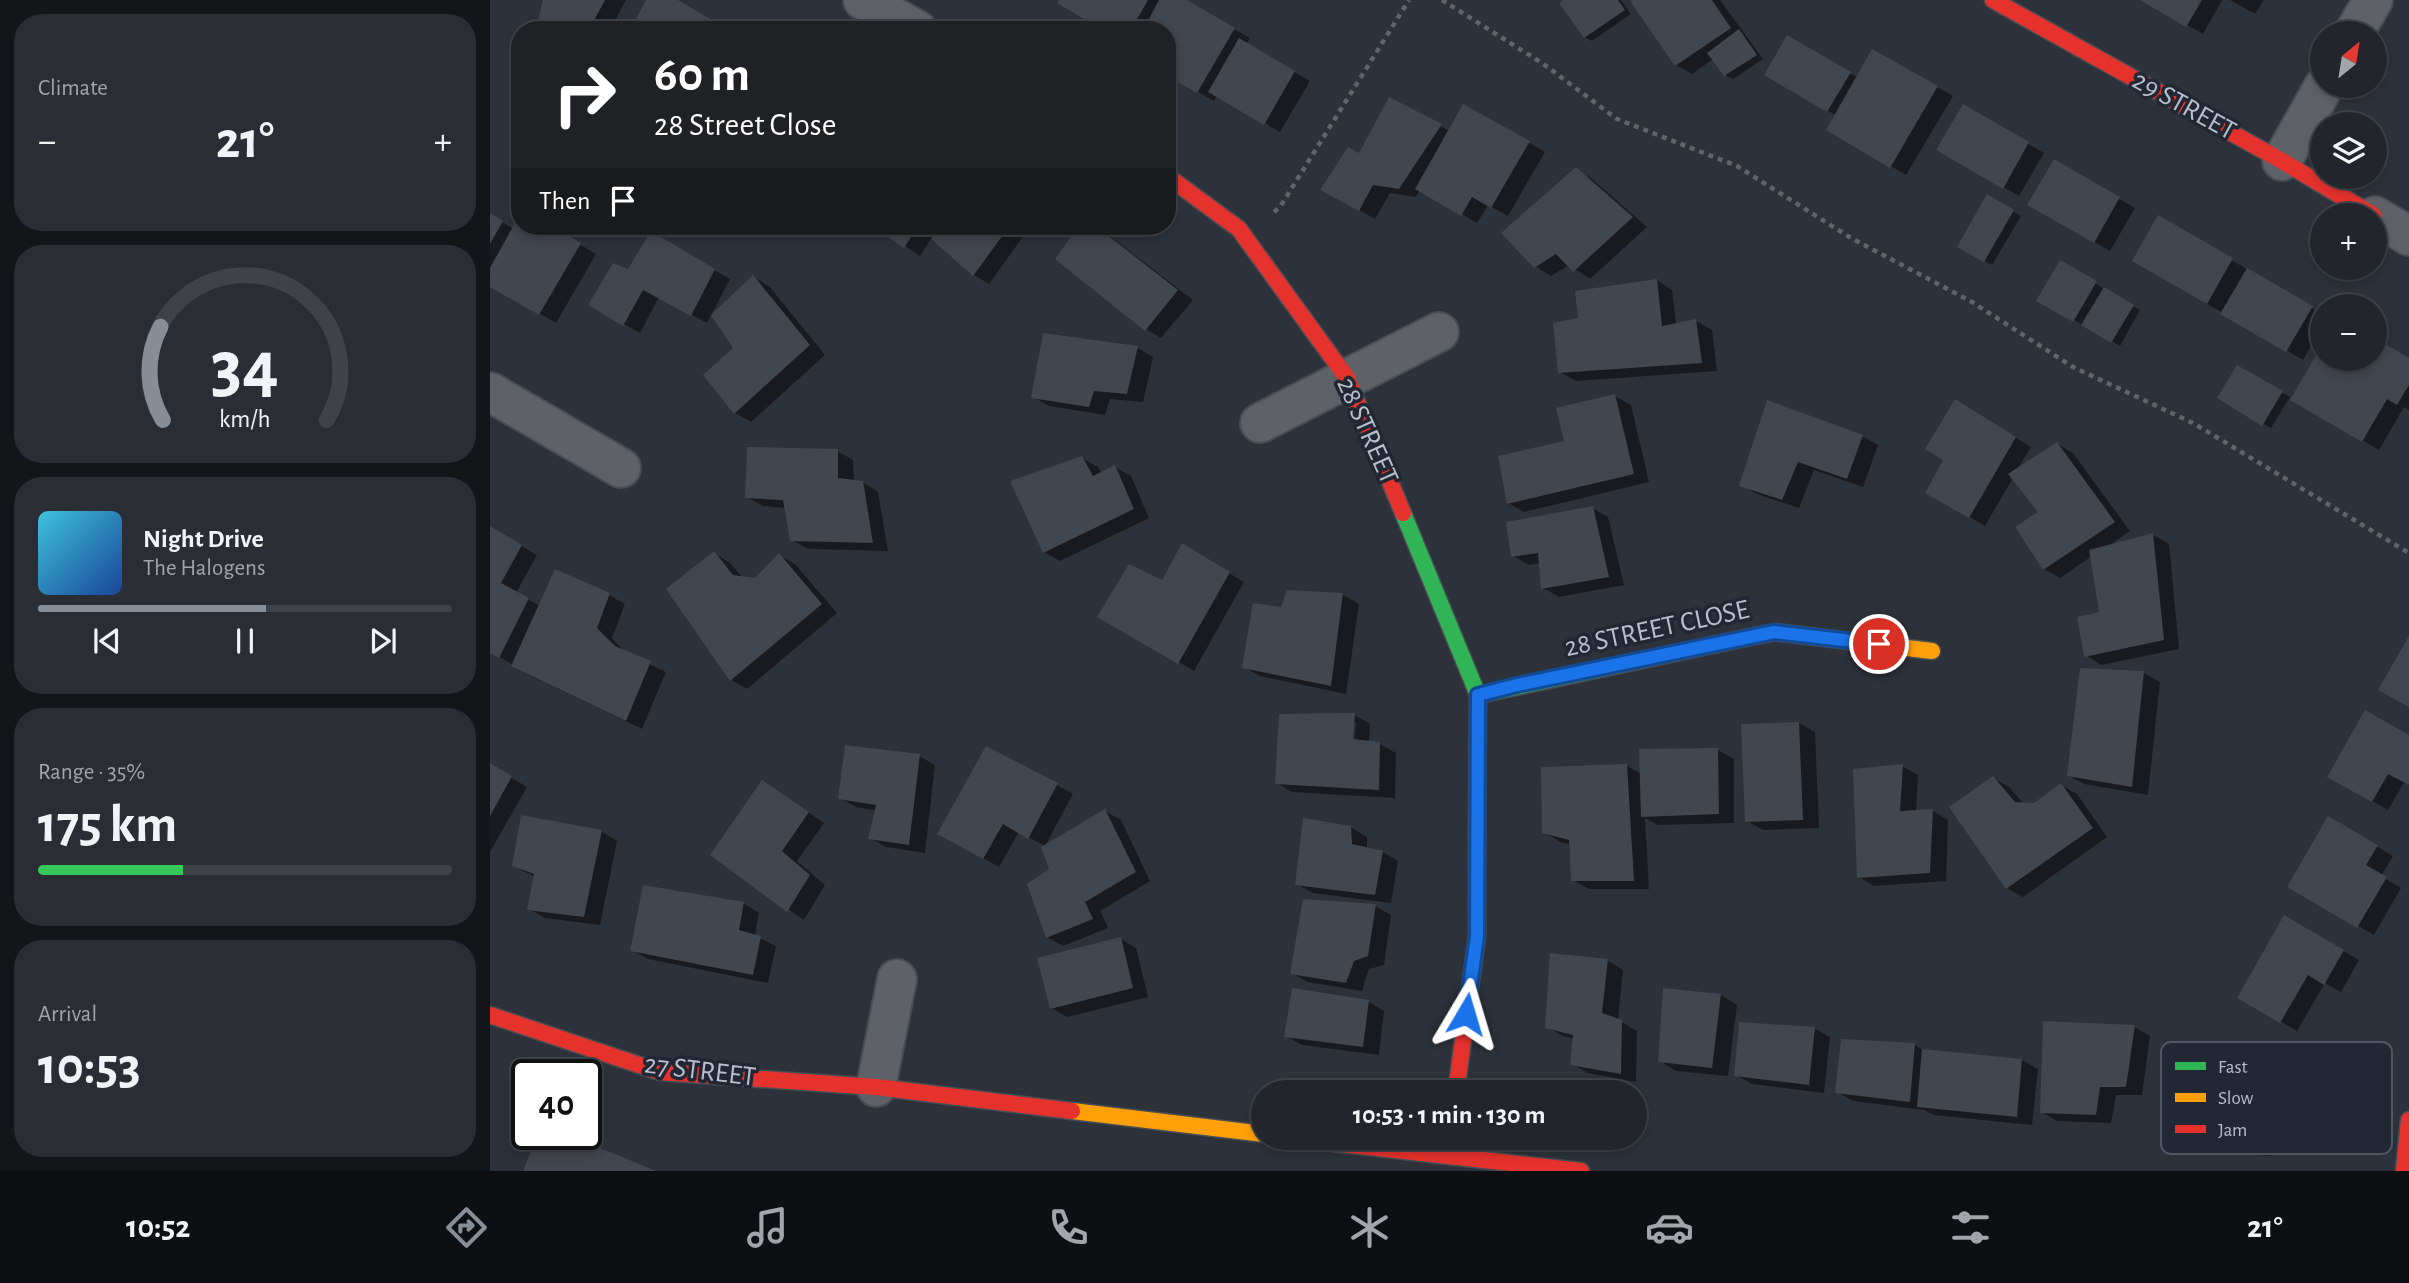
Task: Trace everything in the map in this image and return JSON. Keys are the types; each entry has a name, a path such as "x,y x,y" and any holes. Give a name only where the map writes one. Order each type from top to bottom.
{"street":[{"path":"863,0 900,21"},
{"name":"29 STREET","path":"1993,0 2352,203"},
{"path":"2361,21 2373,0"},
{"path":"2282,161 2317,98"},
{"name":"28 STREET","path":"1176,183 1239,229 1347,378 1478,695"},
{"name":"29 STREET","path":"2387,223 2409,236"},
{"path":"1260,423 1439,332"},
{"path":"490,392 621,468"},
{"name":"28 STREET CLOSE","path":"1478,695 1774,632 1932,651"},
{"path":"1458,1080 1477,936 1478,695"},
{"path":"876,1087 898,979"},
{"name":"27 STREET","path":"490,1015 660,1072 876,1087 1251,1132"},
{"path":"2404,1171 2409,1120"},
{"path":"1403,1150 1581,1171"}],"path":[{"path":"1280,207 1409,0"},
{"path":"1442,0 1542,63 1617,119 1737,166 1851,238 1972,302 2073,368 2193,423 2409,553"}],"building":[{"path":"543,0 605,0 594,21 538,21"},
{"path":"646,0 678,0 714,21 635,21"},
{"path":"1059,0 1148,0 1136,21 1088,21 1057,3"},
{"path":"1159,0 1187,0 1235,28 1197,93 1176,81 1176,21 1148,21"},
{"path":"1563,0 1618,0 1625,10 1584,38 1559,3"},
{"path":"1712,0 1731,28 1675,66 1630,1"},
{"path":"2140,0 2202,0 2186,27"},
{"path":"1739,29 1757,55 1724,76 1707,53"},
{"path":"1787,35 1851,72 1827,112 1764,75"},
{"path":"1239,38 1295,71 1264,125 1208,92"},
{"path":"1872,49 1938,86 1890,168 1826,130"},
{"path":"1389,97 1442,124 1399,189 1373,185 1359,211 1320,190 1348,147 1359,153"},
{"path":"1463,104 1530,141 1491,208 1472,197 1461,216 1415,189"},
{"path":"1963,104 2029,142 2003,189 1936,150"},
{"path":"2054,159 2120,197 2094,243 2027,205"},
{"path":"1576,167 1633,217 1573,272 1556,254 1534,268 1501,233"},
{"path":"1987,194 2014,210 1984,262 1957,247"},
{"path":"490,213 503,221 490,244"},
{"path":"2158,215 2233,258 2207,304 2132,261"},
{"path":"511,230 511,235 567,235 581,243 539,315 490,287 490,268"},
{"path":"649,235 658,235 715,269 691,316 643,290 623,326 588,305 613,263 628,269"},
{"path":"885,235 912,235 904,248"},
{"path":"934,235 1003,235 973,276 931,239"},
{"path":"1072,235 1108,235 1178,290 1145,331 1055,259"},
{"path":"2060,260 2097,281 2073,322 2036,301"},
{"path":"2247,268 2310,304 2310,311 2286,352 2220,314"},
{"path":"753,275 810,345 734,414 703,375 733,348 711,315"},
{"path":"1657,279 1662,326 1696,319 1702,363 1558,373 1553,323 1578,318 1575,291"},
{"path":"2104,287 2134,305 2111,343 2081,325"},
{"path":"1043,333 1138,346 1127,394 1094,391 1089,407 1031,398"},
{"path":"2387,345 2409,358 2409,385 2397,405 2387,399 2362,442 2290,400 2310,366 2310,371 2387,371"},
{"path":"2237,365 2283,391 2262,426 2217,398"},
{"path":"1615,394 1634,474 1507,504 1498,456 1564,441 1556,408"},
{"path":"1955,399 2016,437 1969,518 1925,493 1943,460 1925,449"},
{"path":"1767,400 1863,435 1847,479 1798,462 1782,500 1739,486"},
{"path":"2057,442 2115,522 2043,570 2015,527 2038,512 2008,474"},
{"path":"747,447 838,449 838,478 863,481 873,543 790,541 783,500 745,498"},
{"path":"1082,456 1093,476 1115,465 1134,509 1043,553 1010,481"},
{"path":"1593,506 1609,577 1541,589 1538,553 1511,557 1506,522"},
{"path":"490,526 522,545 501,583 529,598 499,658 490,653"},
{"path":"2153,533 2164,640 2084,657 2077,617 2099,612 2089,550"},
{"path":"1182,543 1230,572 1178,664 1097,617 1129,564 1162,580"},
{"path":"714,551 733,575 755,578 779,553 822,604 730,681 666,589"},
{"path":"555,569 610,593 597,628 615,646 651,661 626,721 511,666"},
{"path":"1287,590 1343,593 1331,686 1242,668 1253,603 1281,607"},
{"path":"2409,636 2409,707 2378,690"},
{"path":"2080,668 2144,671 2132,787 2067,776"},
{"path":"2365,710 2409,735 2409,785 2388,774 2372,802 2327,777"},
{"path":"1355,713 1353,739 1380,742 1379,790 1275,784 1279,714"},
{"path":"1799,722 1803,820 1745,822 1741,724"},
{"path":"845,745 920,754 909,845 868,839 876,805 838,799"},
{"path":"986,746 1058,783 1028,839 1003,824 983,859 937,834"},
{"path":"1718,748 1719,814 1641,817 1639,749"},
{"path":"490,763 512,776 490,816"},
{"path":"1627,764 1634,881 1571,881 1569,840 1542,833 1541,767"},
{"path":"1903,764 1900,811 1933,809 1930,873 1857,878 1853,769"},
{"path":"1993,776 2015,802 2034,803 2061,783 2093,828 2006,889 1949,807"},
{"path":"762,780 809,812 782,851 810,875 787,912 710,855"},
{"path":"1105,809 1136,872 1085,902 1093,919 1046,938 1027,884 1049,869 1041,847"},
{"path":"521,815 602,830 584,917 527,910 534,874 512,866"},
{"path":"2328,816 2378,845 2366,865 2387,877 2357,928 2287,887"},
{"path":"1303,818 1351,826 1352,844 1383,851 1375,895 1295,885"},
{"path":"643,885 744,902 739,930 761,936 753,975 630,951"},
{"path":"1303,899 1376,904 1368,956 1354,961 1346,983 1290,974"},
{"path":"2284,915 2344,950 2324,985 2308,975 2280,1023 2237,998"},
{"path":"1121,937 1133,988 1050,1009 1037,958"},
{"path":"1550,953 1608,959 1602,1013 1622,1020 1621,1074 1570,1065 1573,1035 1545,1028"},
{"path":"1292,988 1369,1000 1363,1047 1284,1037"},
{"path":"1663,988 1721,994 1712,1068 1658,1062"},
{"path":"2043,1021 2135,1025 2126,1087 2100,1087 2096,1115 2040,1113"},
{"path":"1739,1022 1815,1027 1809,1085 1734,1076"},
{"path":"1841,1039 1915,1043 1910,1102 1835,1093"},
{"path":"1922,1049 2022,1059 2017,1117 1917,1107"},
{"path":"602,1149 656,1171 523,1171 532,1150"}],"traffic: fast":[{"path":"1403,513 1478,695 1477,832"},
{"path":"1478,695 1745,638"}],"traffic: slow":[{"path":"1745,638 1775,632 1932,651"},
{"path":"1072,1111 1251,1132"}],"traffic: jam":[{"path":"1993,0 2353,203"},
{"path":"1176,183 1239,229 1347,378 1403,513"},
{"path":"1458,1080 1477,936 1477,832"},
{"path":"490,1015 660,1072 876,1087 1072,1111"},
{"path":"2404,1171 2409,1120"},
{"path":"1395,1150 1581,1171"}],"route":[{"path":"1466,1014 1477,936 1478,695 1774,632 1879,644"}]}
